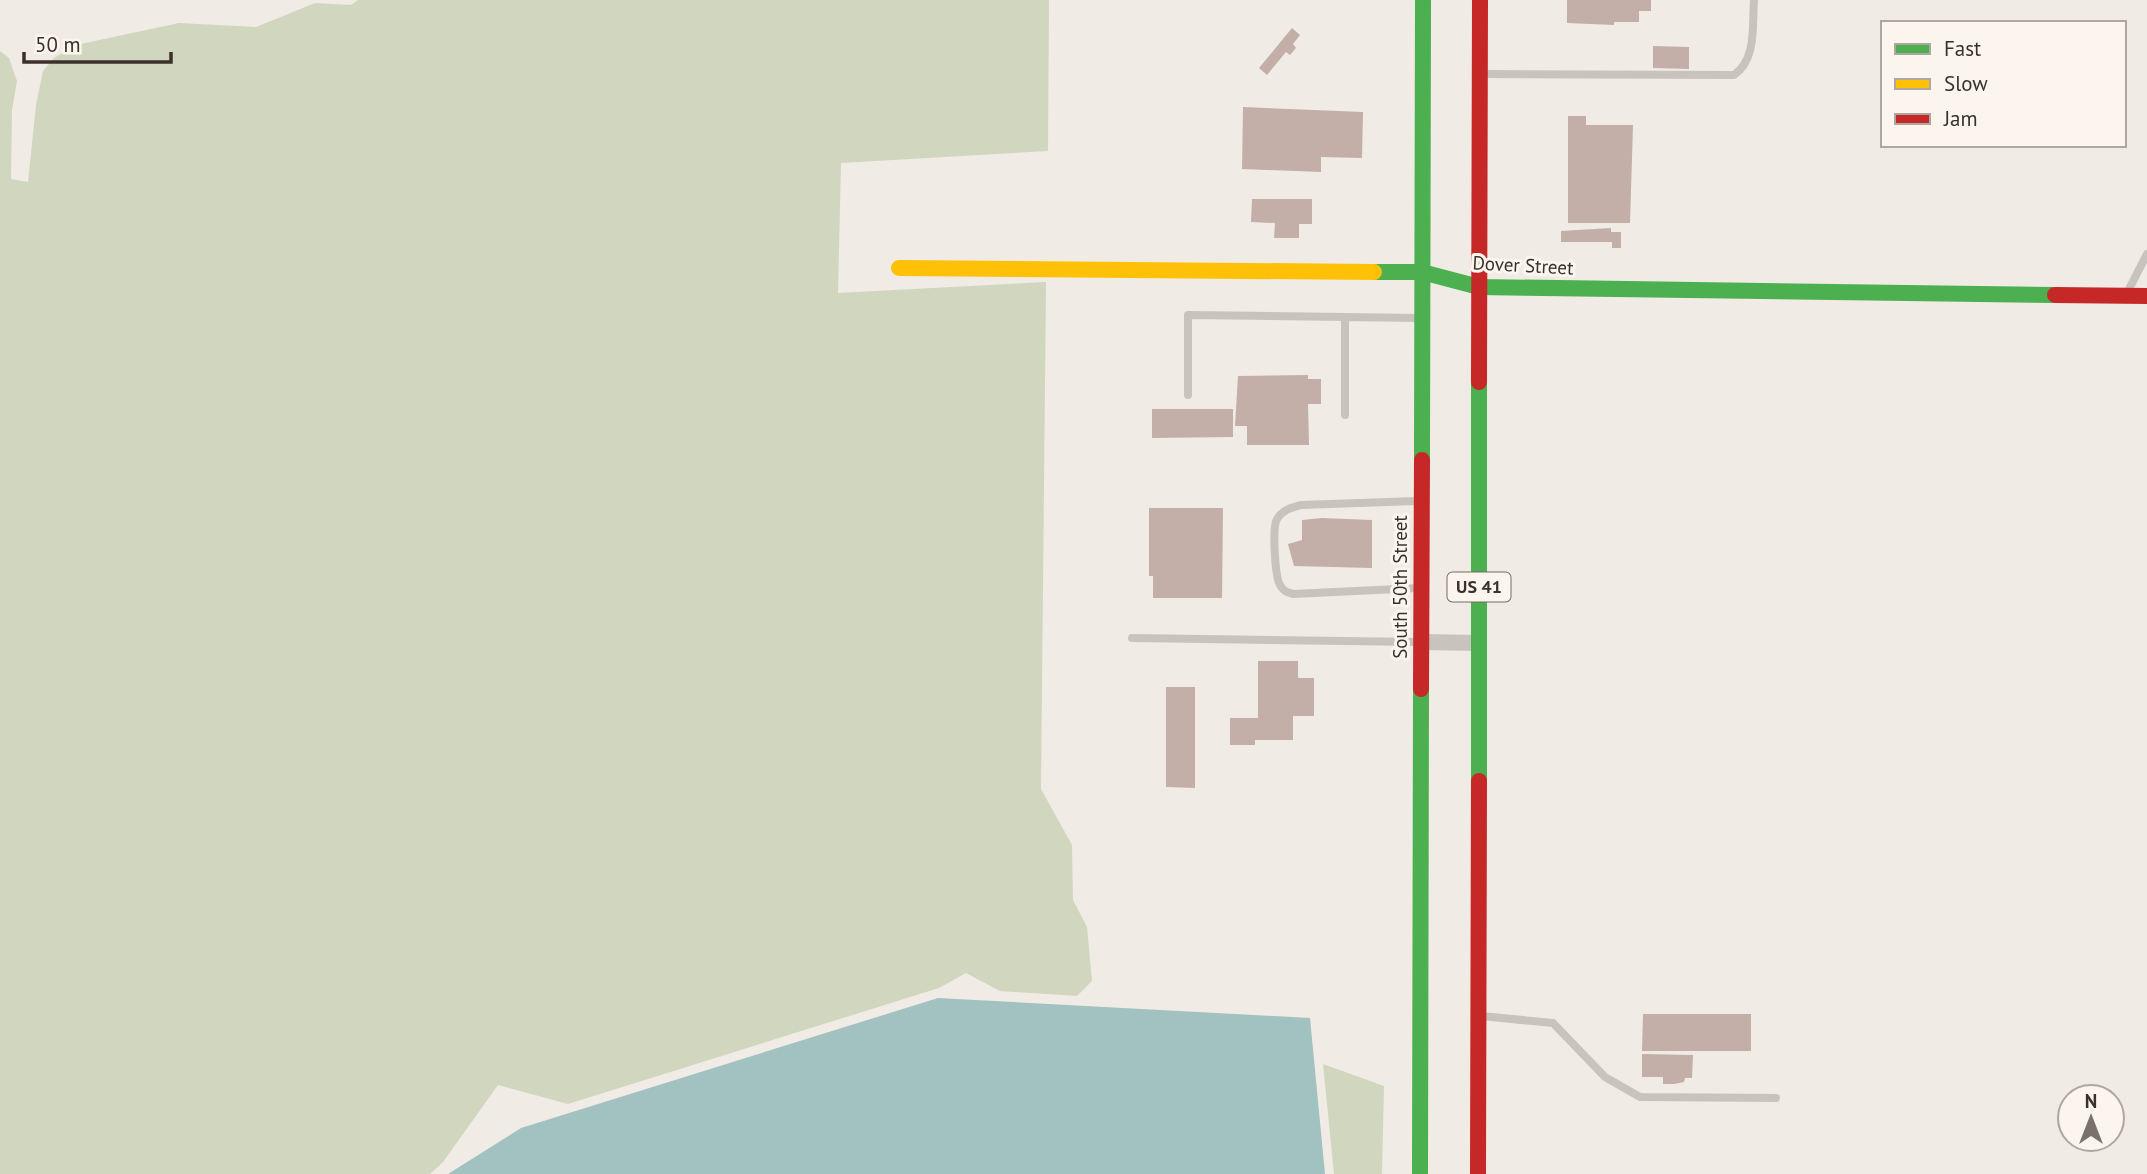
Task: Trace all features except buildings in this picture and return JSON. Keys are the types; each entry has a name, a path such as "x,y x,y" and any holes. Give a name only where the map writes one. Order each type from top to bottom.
{"main road":[{"name":"South 50th Street","path":"1420,1174 1423,0"},
{"name":"US 41","path":"1478,1174 1480,0"},
{"name":"Dover Street","path":"899,268 1422,272 1479,287 2147,296"}],"street":[{"path":"1421,642 1479,643"}],"lane":[{"path":"1480,74 1537,72 1734,75 1745,67 1750,56 1754,0"},
{"path":"2126,295 2147,254"},
{"path":"1188,395 1188,315 1422,318"},
{"path":"1345,318 1345,415"},
{"path":"1421,501 1301,505 1287,509 1278,516 1274,525 1278,583 1284,591 1293,594 1421,587"},
{"path":"1132,638 1421,642"},
{"path":"1478,1016 1553,1023 1605,1077 1640,1097 1776,1098"}],"green space":[{"path":"358,0 1049,0 1048,151 841,163 838,293 1046,282 1041,789 1072,845 1073,900 1087,927 1092,981 1077,996 1000,991 966,973 939,988 568,1104 498,1085 443,1162 430,1174 0,1174 0,51 9,58 17,81 12,110 11,179 28,182 36,105 43,71 54,58 76,45 179,23 256,27 315,3 351,5"},
{"path":"1323,1064 1384,1086 1382,1174 1334,1174"}],"water":[{"path":"938,998 1310,1018 1325,1174 448,1174 521,1128"}],"traffic: fast":[{"path":"1422,460 1423,0"},
{"path":"1374,272 1422,272 1479,287 2055,295"},
{"path":"1479,382 1479,781"},
{"path":"1420,1174 1421,689"}],"traffic: slow":[{"path":"899,268 1374,272"}],"traffic: jam":[{"path":"1479,382 1480,0"},
{"path":"2055,295 2147,296"},
{"path":"1421,689 1422,460"},
{"path":"1478,1174 1479,781"}]}
